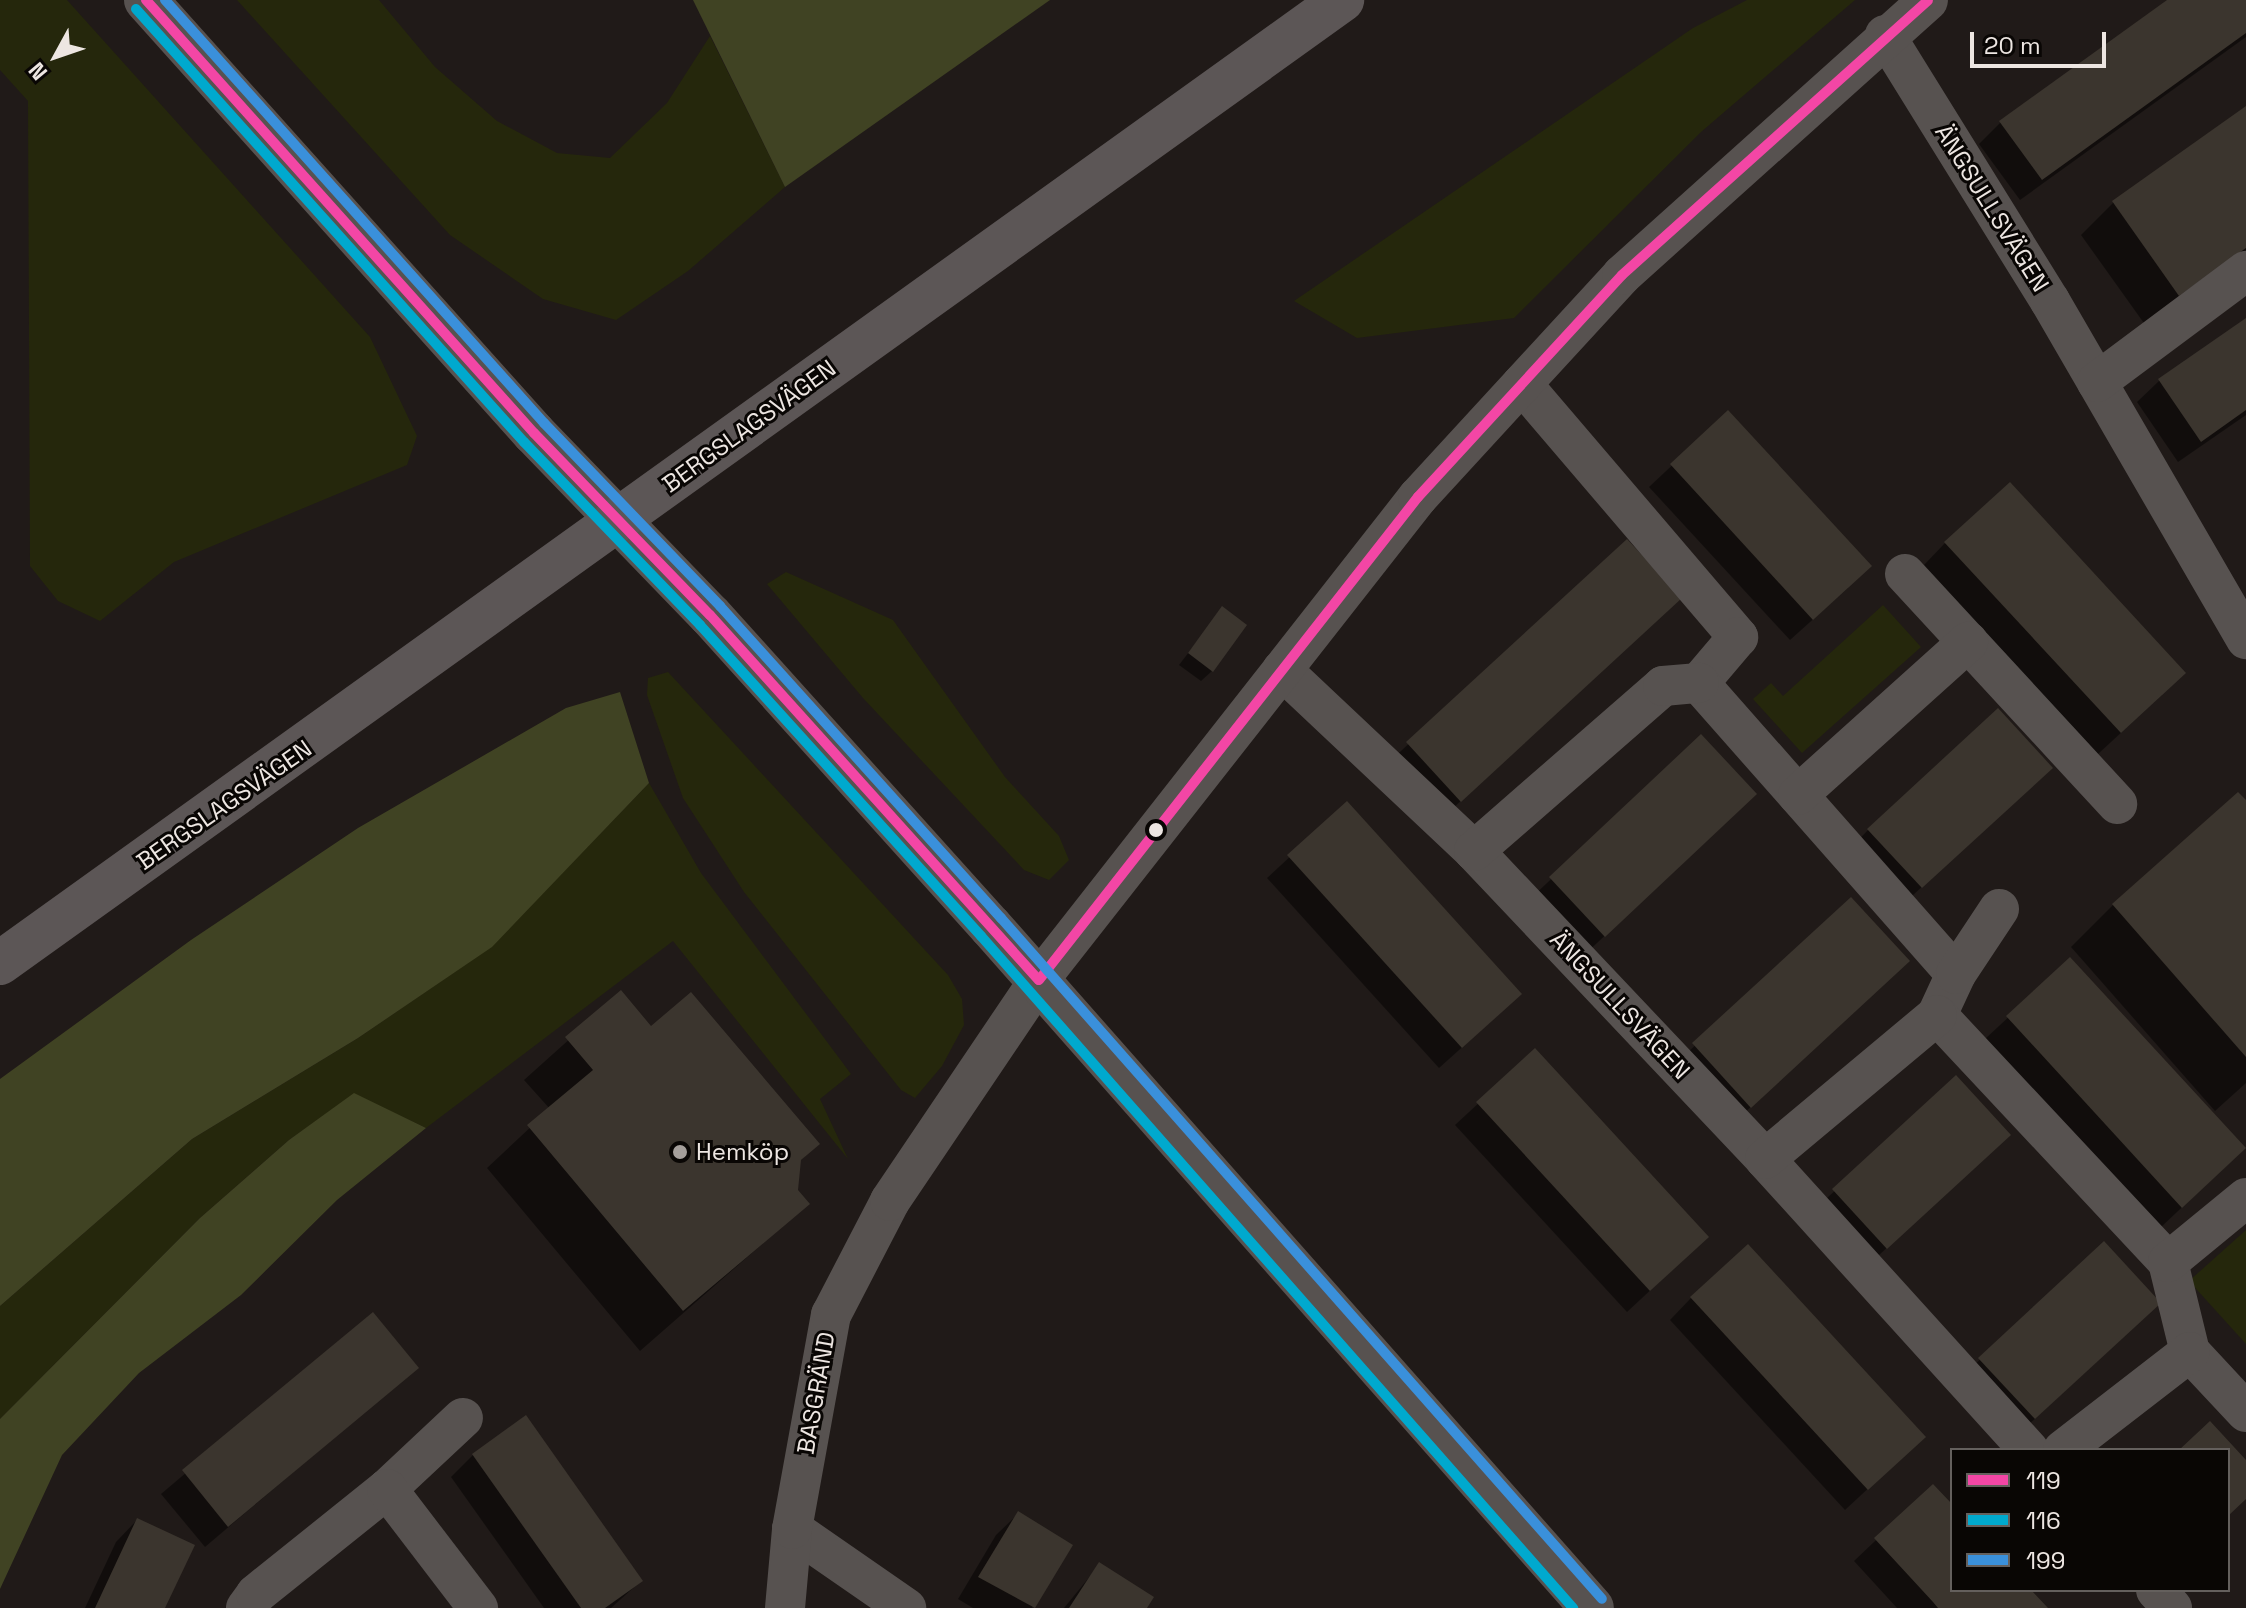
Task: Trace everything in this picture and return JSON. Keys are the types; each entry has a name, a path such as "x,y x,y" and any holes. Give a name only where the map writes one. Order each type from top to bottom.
{"main road":[{"name":"BERGSLAGSVÄGEN","path":"0,963 1342,0"}],"street":[{"path":"146,0 618,522 710,615 1039,980 1592,1608"},
{"name":"BASGRÄND","path":"785,1608 792,1529 831,1315 890,1201 1039,980 1418,497 1622,275 1885,35 1928,0"},
{"name":"ÄNGSULLSVÄGEN","path":"1885,35 2097,382 2233,584 2246,639"},
{"path":"2097,382 2246,271"},
{"path":"1474,851 1663,686 1699,683 1738,637 1522,384"},
{"path":"1905,574 2117,804"},
{"path":"1798,795 1968,642"},
{"name":"ÄNGSULLSVÄGEN","path":"1282,670 1474,851 1765,1159 2027,1448"},
{"path":"1699,683 1956,974"},
{"path":"1765,1159 1937,1015 1956,974 1999,909"},
{"path":"1937,1015 2168,1262 2190,1352 2239,1389"},
{"path":"2168,1262 2246,1198"},
{"path":"2066,1448 2190,1352"},
{"path":"246,1608 256,1594 387,1489 463,1418"},
{"path":"387,1489 478,1608"},
{"path":"792,1529 906,1608"},
{"path":"2158,1592 2172,1608"}],"green space":[{"path":"0,0 67,0 370,337 417,436 407,465 174,562 100,621 58,601 30,566 28,101 0,70"},
{"path":"237,0 379,0 435,67 497,121 557,153 610,158 667,103 710,36 785,187 688,271 616,320 543,299 450,235"},
{"path":"693,0 1050,0 785,187"},
{"path":"1747,0 1855,0 1701,132 1514,318 1357,338 1294,301 1693,28"},
{"path":"786,572 893,620 1005,777 1059,836 1069,860 1049,880 1024,870 863,698 767,584"},
{"path":"1883,605 1921,647 1802,753 1753,699 1771,683 1783,696"},
{"path":"668,672 948,975 962,999 964,1025 942,1066 915,1098 901,1090 744,892 683,798 647,695 648,678"},
{"path":"620,692 649,783 492,947 358,1038 192,1139 0,1306 0,1079 191,940 358,828 566,708"},
{"path":"649,783 701,873 851,1074 820,1099 848,1159 673,941 426,1128 354,1094 289,1140 200,1218 0,1419 0,1306 192,1139 358,1038 491,947"},
{"path":"354,1093 426,1128 337,1200 241,1295 139,1373 62,1455 0,1589 0,1419 200,1218 289,1140"},
{"path":"2246,1230 2246,1344 2189,1281"}],"building":[{"path":"2167,0 2246,0 2246,33 2042,180 1999,121"},
{"path":"2246,106 2246,248 2179,296 2112,201"},
{"path":"2246,318 2246,410 2201,442 2158,379"},
{"path":"1728,410 1872,566 1813,620 1670,464"},
{"path":"2010,482 2186,673 2121,733 1944,542"},
{"path":"1627,539 1682,598 1461,802 1406,742"},
{"path":"1222,606 1247,625 1213,672 1188,653"},
{"path":"1998,708 2053,768 1922,888 1867,829"},
{"path":"1701,734 1757,794 1605,937 1549,877"},
{"path":"2238,792 2246,800 2246,1057 2112,904"},
{"path":"1347,801 1522,994 1462,1048 1287,855"},
{"path":"1851,897 1910,961 1751,1108 1692,1043"},
{"path":"2070,957 2246,1148 2182,1208 2006,1016"},
{"name":"Hemköp","path":"621,990 651,1026 691,992 820,1144 801,1160 798,1190 810,1204 683,1311 527,1125 593,1070 565,1037"},
{"path":"1535,1048 1709,1237 1650,1291 1476,1102"},
{"path":"1956,1075 2011,1135 1887,1249 1832,1189"},
{"path":"2104,1241 2161,1303 2035,1419 1978,1358"},
{"path":"1748,1244 1926,1437 1868,1490 1690,1297"},
{"path":"373,1312 419,1368 228,1527 182,1470"},
{"path":"526,1415 643,1581 605,1608 581,1608 472,1454"},
{"path":"2210,1421 2246,1460 2246,1499 2230,1514 2230,1448 2181,1448"},
{"path":"1933,1484 1950,1502 1950,1592 2033,1592 2048,1608 1938,1608 1874,1538"},
{"path":"1018,1511 1073,1545 1035,1608 978,1577"},
{"path":"137,1518 195,1545 165,1608 95,1608"},
{"path":"1099,1562 1154,1597 1147,1608 1069,1608"}],"transit line":[{"name":"119","path":"146,0 534,433 710,615 1039,980"},
{"name":"199","path":"165,0 544,423 720,606 1001,918 1602,1599"},
{"name":"119","path":"1039,980 1418,497 1622,275 1928,0"},
{"name":"116","path":"136,9 524,442 700,625 981,936 1573,1608"}],"place":[{"name":"Hemköp","path":"680,1152"}]}
